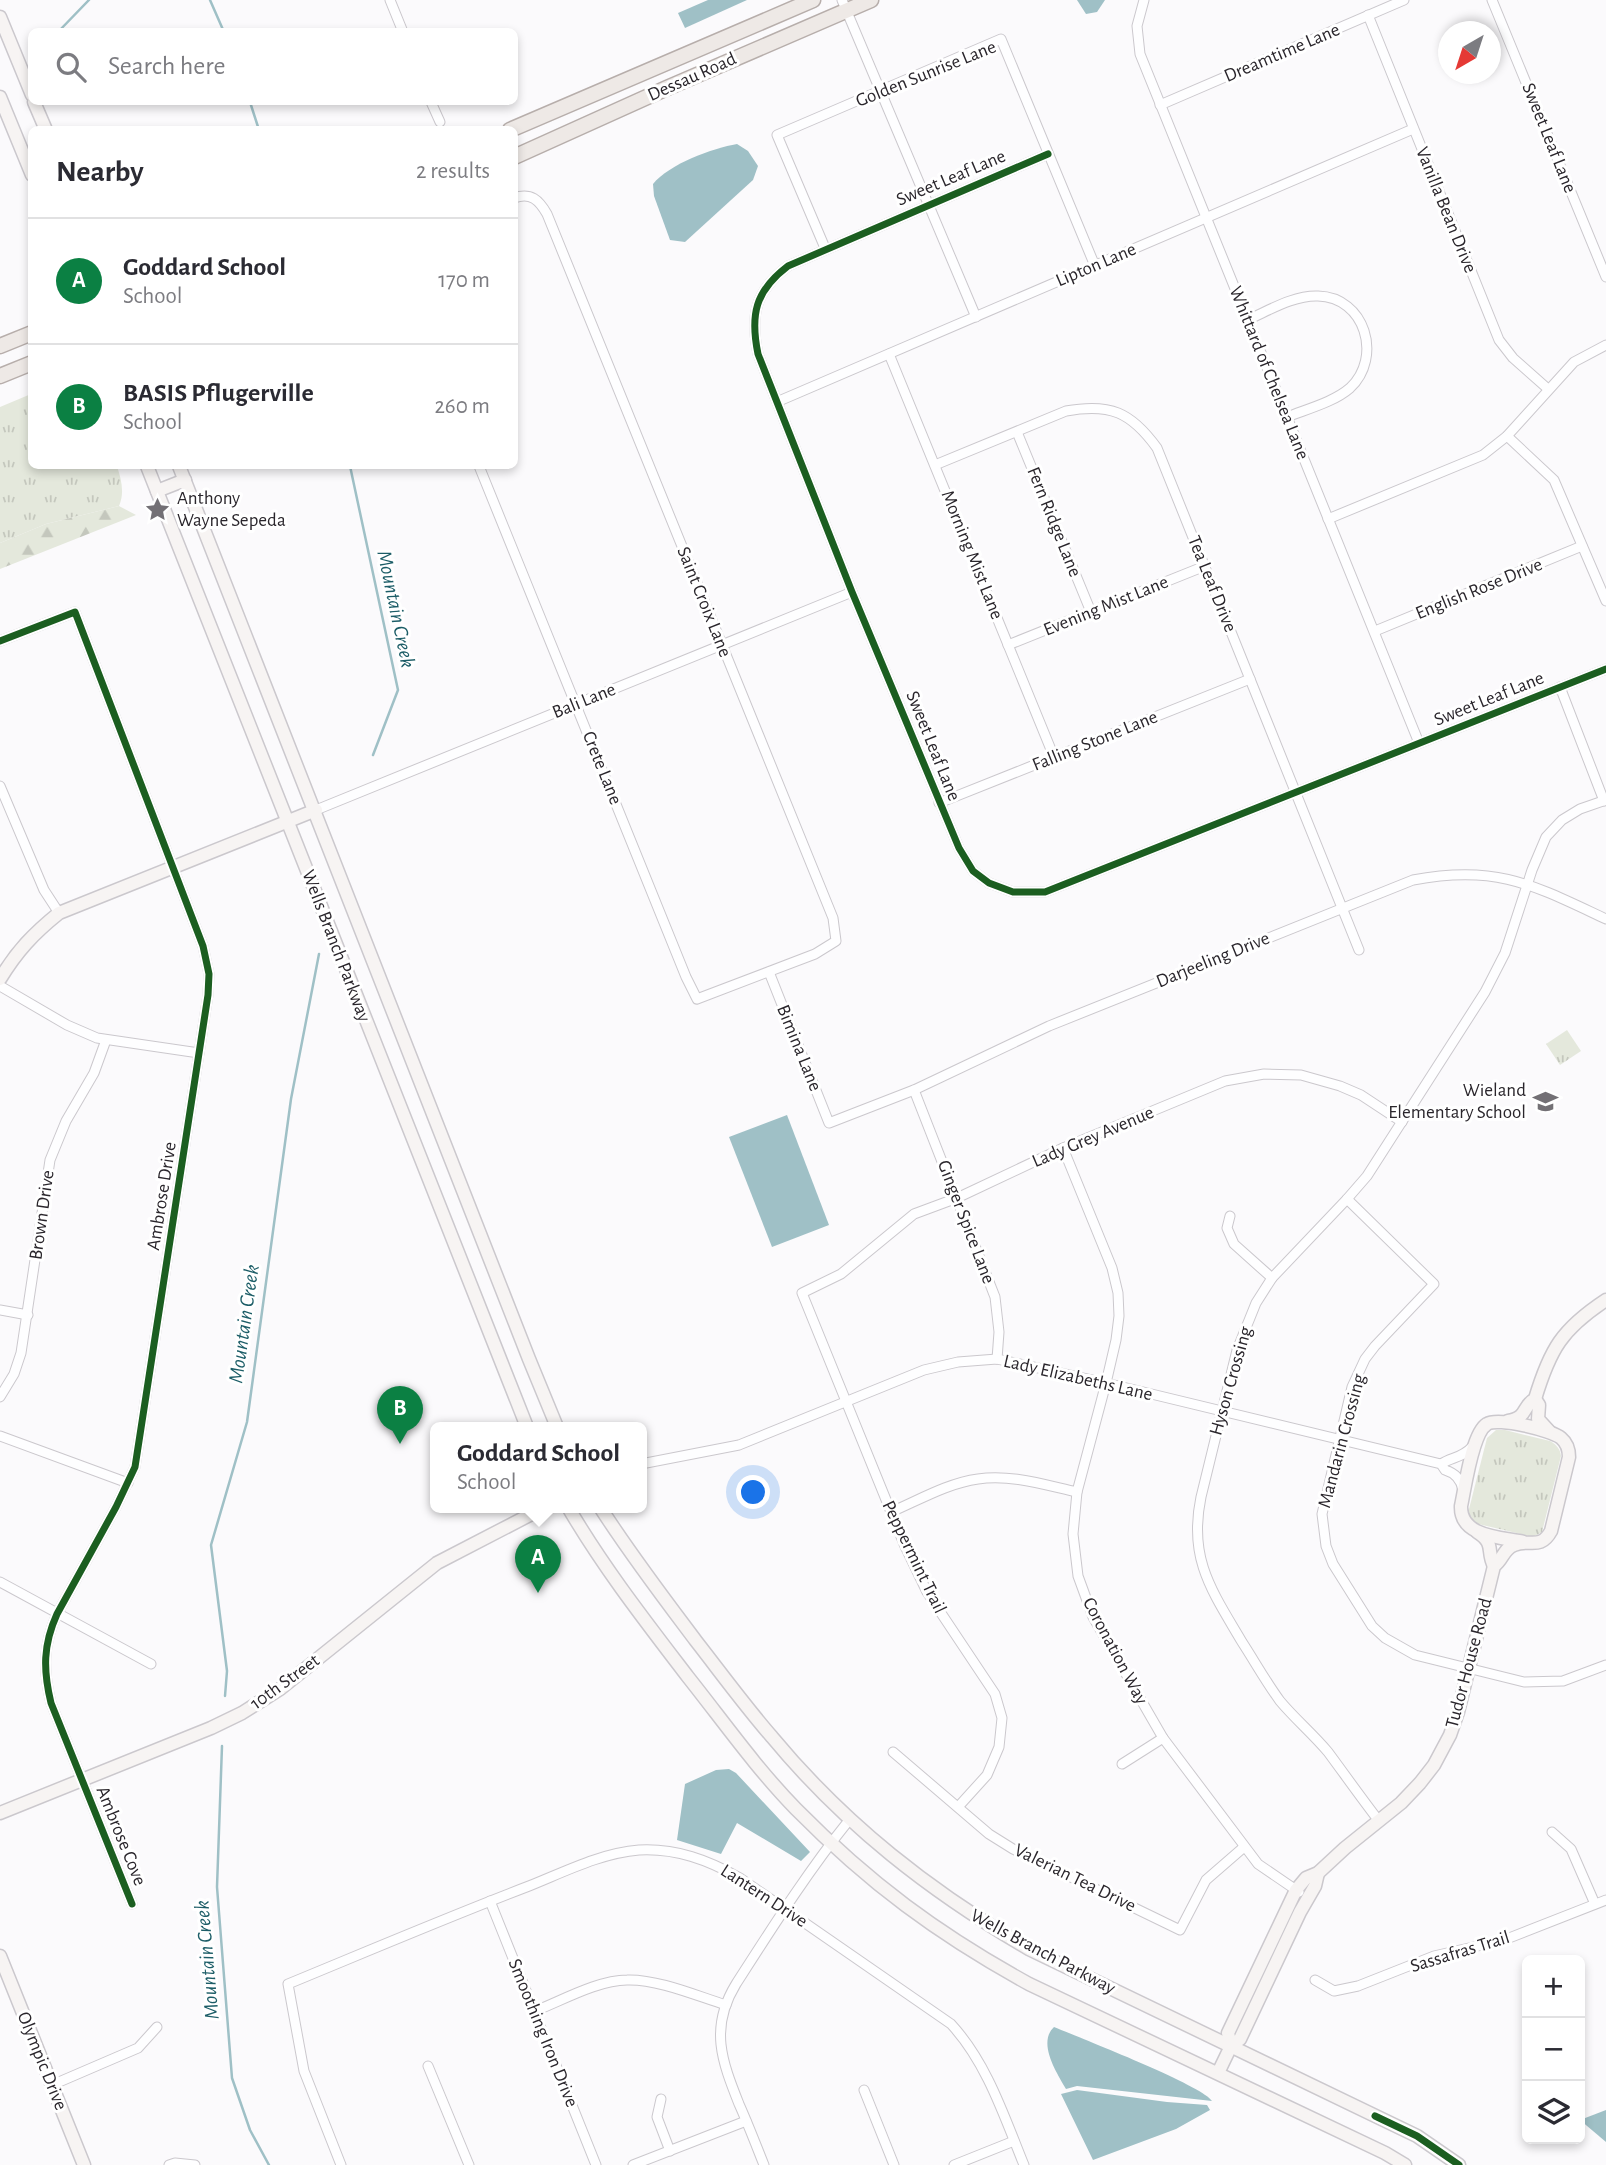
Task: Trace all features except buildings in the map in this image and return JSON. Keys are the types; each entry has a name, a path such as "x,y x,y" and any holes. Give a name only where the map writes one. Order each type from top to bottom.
{"main road":[{"name":"Dessau Road","path":"518,127 813,0"},
{"name":"Dessau Road","path":"518,155 844,5 871,0"},
{"path":"0,17 28,84"},
{"path":"0,97 27,151"},
{"path":"35,105 44,126"},
{"path":"0,346 28,335"},
{"path":"0,376 28,365"},
{"name":"Wells Branch Parkway","path":"148,469 525,1422"},
{"name":"Wells Branch Parkway","path":"180,469 555,1422"},
{"path":"157,491 185,480"},
{"path":"0,979 15,954 35,932 60,913 316,810"},
{"path":"1507,1422 1551,1433 1562,1439 1569,1450 1550,1531 1546,1538 1533,1544 1469,1528 1461,1514 1476,1441 1487,1424 1516,1420 1523,1415 1529,1402 1535,1398 1548,1359 1567,1330 1583,1315 1606,1300"},
{"path":"1535,1398 1539,1405 1538,1419 1551,1433"},
{"name":"10th Street","path":"0,1813 220,1724 259,1703 437,1563 533,1513"},
{"name":"Wells Branch Parkway","path":"572,1513 615,1581 750,1756 794,1807 886,1892 934,1928 1029,1984 1385,2153 1405,2165"},
{"name":"Wells Branch Parkway","path":"604,1513 628,1551 772,1737 850,1819 928,1885 982,1921 1062,1966 1417,2136 1459,2165"},
{"path":"1477,1531 1485,1536 1490,1544 1490,1559 1494,1566 1509,1548 1524,1542"},
{"name":"Tudor House Road","path":"1231,2046 1228,2034 1296,1891 1306,1878 1318,1873 1401,1803 1434,1765 1454,1724 1494,1566"},
{"name":"Tudor House Road","path":"1218,2073 1231,2046 1240,2039 1315,1886 1318,1873"},
{"name":"Olympic Drive","path":"0,1956 84,2165"}],"street":[{"path":"390,0 401,28"},
{"name":"Whittard of Chelsea Lane","path":"1144,0 1137,38 1140,54 1419,743"},
{"name":"Dreamtime Lane","path":"1160,105 1404,0"},
{"name":"Sweet Leaf Lane","path":"1492,0 1606,277"},
{"path":"844,5 975,317"},
{"name":"Vanilla Bean Drive","path":"1368,15 1499,340 1513,358 1548,389"},
{"name":"Golden Sunrise Lane","path":"825,248 778,135 1001,39 1095,266"},
{"path":"432,105 440,122"},
{"name":"Lipton Lane","path":"779,401 1413,129"},
{"name":"Sweet Leaf Lane","path":"1048,154 788,266 778,273 763,292 753,329 758,354 779,401 852,592 939,803 972,871 989,883 1013,892 1045,892 1606,668"},
{"name":"Saint Croix Lane","path":"518,197 534,197 547,214 833,918 836,941 815,954 769,972"},
{"path":"1247,320 1299,299 1317,296 1333,299 1346,306 1362,324 1368,354 1358,380 1338,396 1287,417"},
{"path":"1328,519 1483,455 1507,436 1574,362 1606,345"},
{"name":"Morning Mist Lane","path":"889,354 1054,757"},
{"name":"Tea Leaf Drive","path":"935,466 1066,411 1089,407 1111,410 1131,419 1146,432 1157,448 1359,950"},
{"name":"Fern Ridge Lane","path":"1017,432 1091,612"},
{"path":"1507,436 1554,480 1606,601"},
{"name":"Crete Lane","path":"480,469 697,999 769,972"},
{"name":"English Rose Drive","path":"1375,631 1582,546"},
{"name":"Evening Mist Lane","path":"1008,645 1205,566"},
{"name":"Bali Lane","path":"316,810 852,592"},
{"name":"Ambrose Drive","path":"0,641 75,611 208,964 208,995 139,1446 128,1483 57,1614 46,1651 45,1680 51,1703 82,1780"},
{"name":"Falling Stone Lane","path":"939,803 1250,679"},
{"path":"1560,687 1605,800"},
{"path":"0,786 44,890 60,913"},
{"name":"Hyson Crossing","path":"1379,1821 1326,1751 1269,1686 1216,1598 1205,1576 1199,1555 1197,1516 1237,1350 1256,1303 1272,1278 1367,1175 1485,992 1505,953 1527,883 1546,837 1562,820 1580,809 1605,800"},
{"name":"Darjeeling Drive","path":"829,1123 914,1090 1049,1026 1413,880 1440,874 1486,874 1527,883 1606,919"},
{"name":"Bimina Lane","path":"769,972 829,1123"},
{"path":"0,986 67,1025 106,1040 199,1054"},
{"name":"Brown Drive","path":"0,1397 14,1374 21,1353 50,1160 66,1121 94,1073 106,1040"},
{"name":"Lady Grey Avenue","path":"802,1293 841,1274 914,1214 957,1198 1063,1148 1225,1081 1264,1074 1301,1075 1361,1095 1402,1122"},
{"name":"Ginger Spice Lane","path":"914,1090 995,1297 999,1315 997,1359"},
{"name":"Coronation Way","path":"1063,1148 1112,1268 1118,1293 1118,1328 1077,1492 1073,1534 1078,1576 1093,1617 1163,1738 1258,1864 1308,1898"},
{"name":"Mandarin Crossing","path":"1347,1199 1434,1284 1365,1359 1352,1387 1322,1514 1326,1546 1333,1564 1372,1626 1385,1638 1415,1655 1505,1679 1545,1682 1563,1681 1606,1665"},
{"path":"1230,1216 1227,1228 1234,1244 1272,1278"},
{"name":"Peppermint Trail","path":"802,1293 891,1512 927,1592 995,1694 1002,1718 999,1747 987,1775 958,1807"},
{"path":"0,1310 28,1315"},
{"name":"Lady Elizabeths Lane","path":"647,1463 739,1445 924,1370 958,1362 997,1359 1441,1464"},
{"path":"0,1436 128,1483"},
{"path":"1464,1493 1458,1477 1445,1470 1441,1464 1448,1459 1457,1459 1464,1455 1476,1441"},
{"path":"891,1512 949,1486 979,1479 1011,1479 1077,1492"},
{"path":"0,1582 151,1664"},
{"path":"1122,1764 1163,1738"},
{"name":"Valerian Tea Drive","path":"893,1752 989,1834 1013,1849 1180,1930 1206,1880 1244,1847"},
{"name":"Ambrose Cove","path":"82,1780 132,1905"},
{"path":"764,2165 724,2066 721,2027 726,2005 730,1994 785,1909 850,1819"},
{"path":"1552,1832 1571,1849 1595,1904"},
{"name":"Lantern Drive","path":"341,2165 304,2071 288,1984 611,1854 639,1850 661,1850 716,1864 951,2024 967,2041 983,2068 1024,2165"},
{"name":"Sassafras Trail","path":"1315,1980 1334,1991 1358,1986 1434,1956 1504,1940 1606,1900"},
{"name":"Smoothing Iron Drive","path":"490,1901 596,2165"},
{"path":"535,2011 605,1984 625,1980 658,1985 726,2005"},
{"path":"52,2085 138,2048 157,2027"},
{"path":"428,2066 469,2165"},
{"path":"864,2090 894,2165"},
{"path":"661,2099 657,2117 670,2151"},
{"path":"633,2165 746,2121"},
{"path":"954,2165 1014,2141"},
{"path":"169,2165 195,2165"}],"green space":[{"path":"28,395 28,469 118,469 122,486 119,506 46,524 0,543 0,407"},
{"path":"119,506 136,515 0,569 0,543 46,524"},
{"path":"1567,1030 1581,1051 1560,1065 1546,1044"},
{"path":"1496,1430 1550,1441 1560,1451 1542,1532 1533,1537 1474,1523 1468,1513 1487,1438"}],"water":[{"path":"708,0 747,0 685,28 678,13"},
{"path":"1077,0 1105,0 1097,12 1086,14"},
{"path":"737,144 748,151 758,166 753,180 685,242 670,240 654,196 653,184 670,170 692,158"},
{"path":"787,1115 829,1225 772,1247 729,1137"},
{"path":"729,1769 736,1773 810,1852 801,1861 737,1823 721,1854 677,1840 685,1784 716,1770"},
{"path":"1054,2027 1165,2074 1212,2101 1077,2086 1066,2089 1048,2049 1047,2041"},
{"path":"1077,2090 1207,2105 1210,2110 1176,2129 1093,2160 1061,2094"},
{"path":"1606,2110 1606,2142 1585,2124 1585,2118"}],"waterway":[{"path":"62,28 89,0"},
{"name":"Mountain Creek","path":"210,0 222,28"},
{"name":"Mountain Creek","path":"251,105 258,126"},
{"name":"Mountain Creek","path":"351,469 398,690 373,755"},
{"name":"Mountain Creek","path":"225,1696 227,1671 211,1545 247,1422 291,1099 319,954"},
{"name":"Mountain Creek","path":"222,1746 217,1887 232,2078 250,2130 269,2165"}],"cycle path":[{"path":"1048,154 788,266 768,285 755,316 758,354 852,592 959,848 973,871 989,883 1013,892 1045,892 1606,669"},
{"path":"0,641 75,612 203,946 209,974 208,995 135,1467 57,1614 49,1636 46,1658 51,1703 132,1904"},
{"path":"1375,2116 1417,2136 1459,2165"}],"place":[{"name":"Anthony Wayne Sepeda","path":"157,509"},
{"name":"Wieland Elementary School","path":"1546,1101"},
{"name":"BASIS Pflugerville","path":"400,1444"},
{"name":"Goddard School","path":"538,1593"}]}
